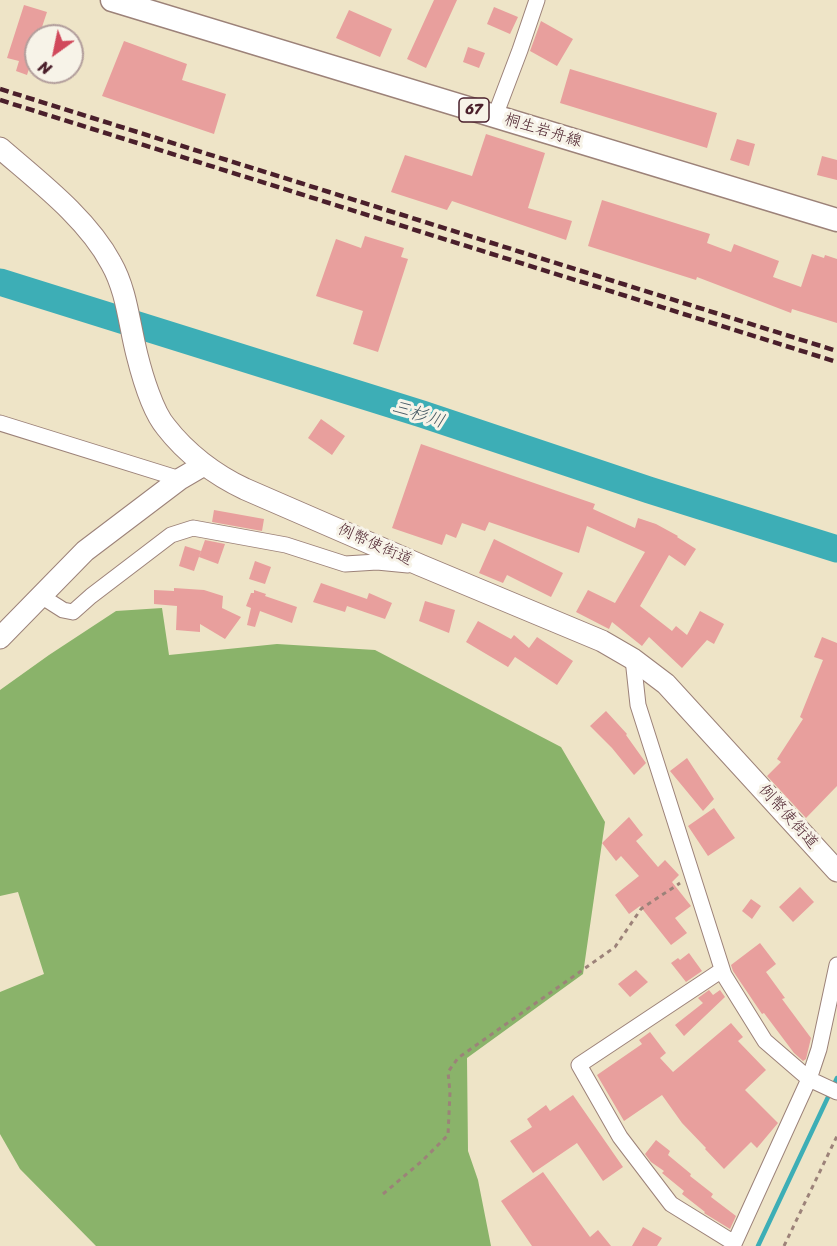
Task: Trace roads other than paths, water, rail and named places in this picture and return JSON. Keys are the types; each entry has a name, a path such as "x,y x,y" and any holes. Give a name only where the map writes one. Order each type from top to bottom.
{"main road":[{"name":"桐生岩舟線","path":"112,0 837,220"}],"street":[{"path":"495,116 537,0"},
{"name":"例幣使街道","path":"0,148 57,198 88,230 111,262 123,291 146,386 165,426 204,465 245,489 602,641 633,659 666,684 837,871"},
{"path":"0,423 180,479"},
{"path":"0,638 85,551 180,479 204,465"},
{"path":"41,596 63,610 73,612 171,535 193,528 286,545 345,564 377,562 420,565"},
{"path":"633,659 638,705 722,970 765,1041 812,1081 837,1092"},
{"path":"722,970 579,1065 620,1137 671,1204 734,1244 812,1081 837,965"}],"waterway":[{"name":"三杉川","path":"0,282 422,414 649,490 837,549"},
{"path":"758,1246 837,1078"}],"railway":[{"path":"0,89 837,351"},
{"path":"0,100 837,362"}]}
